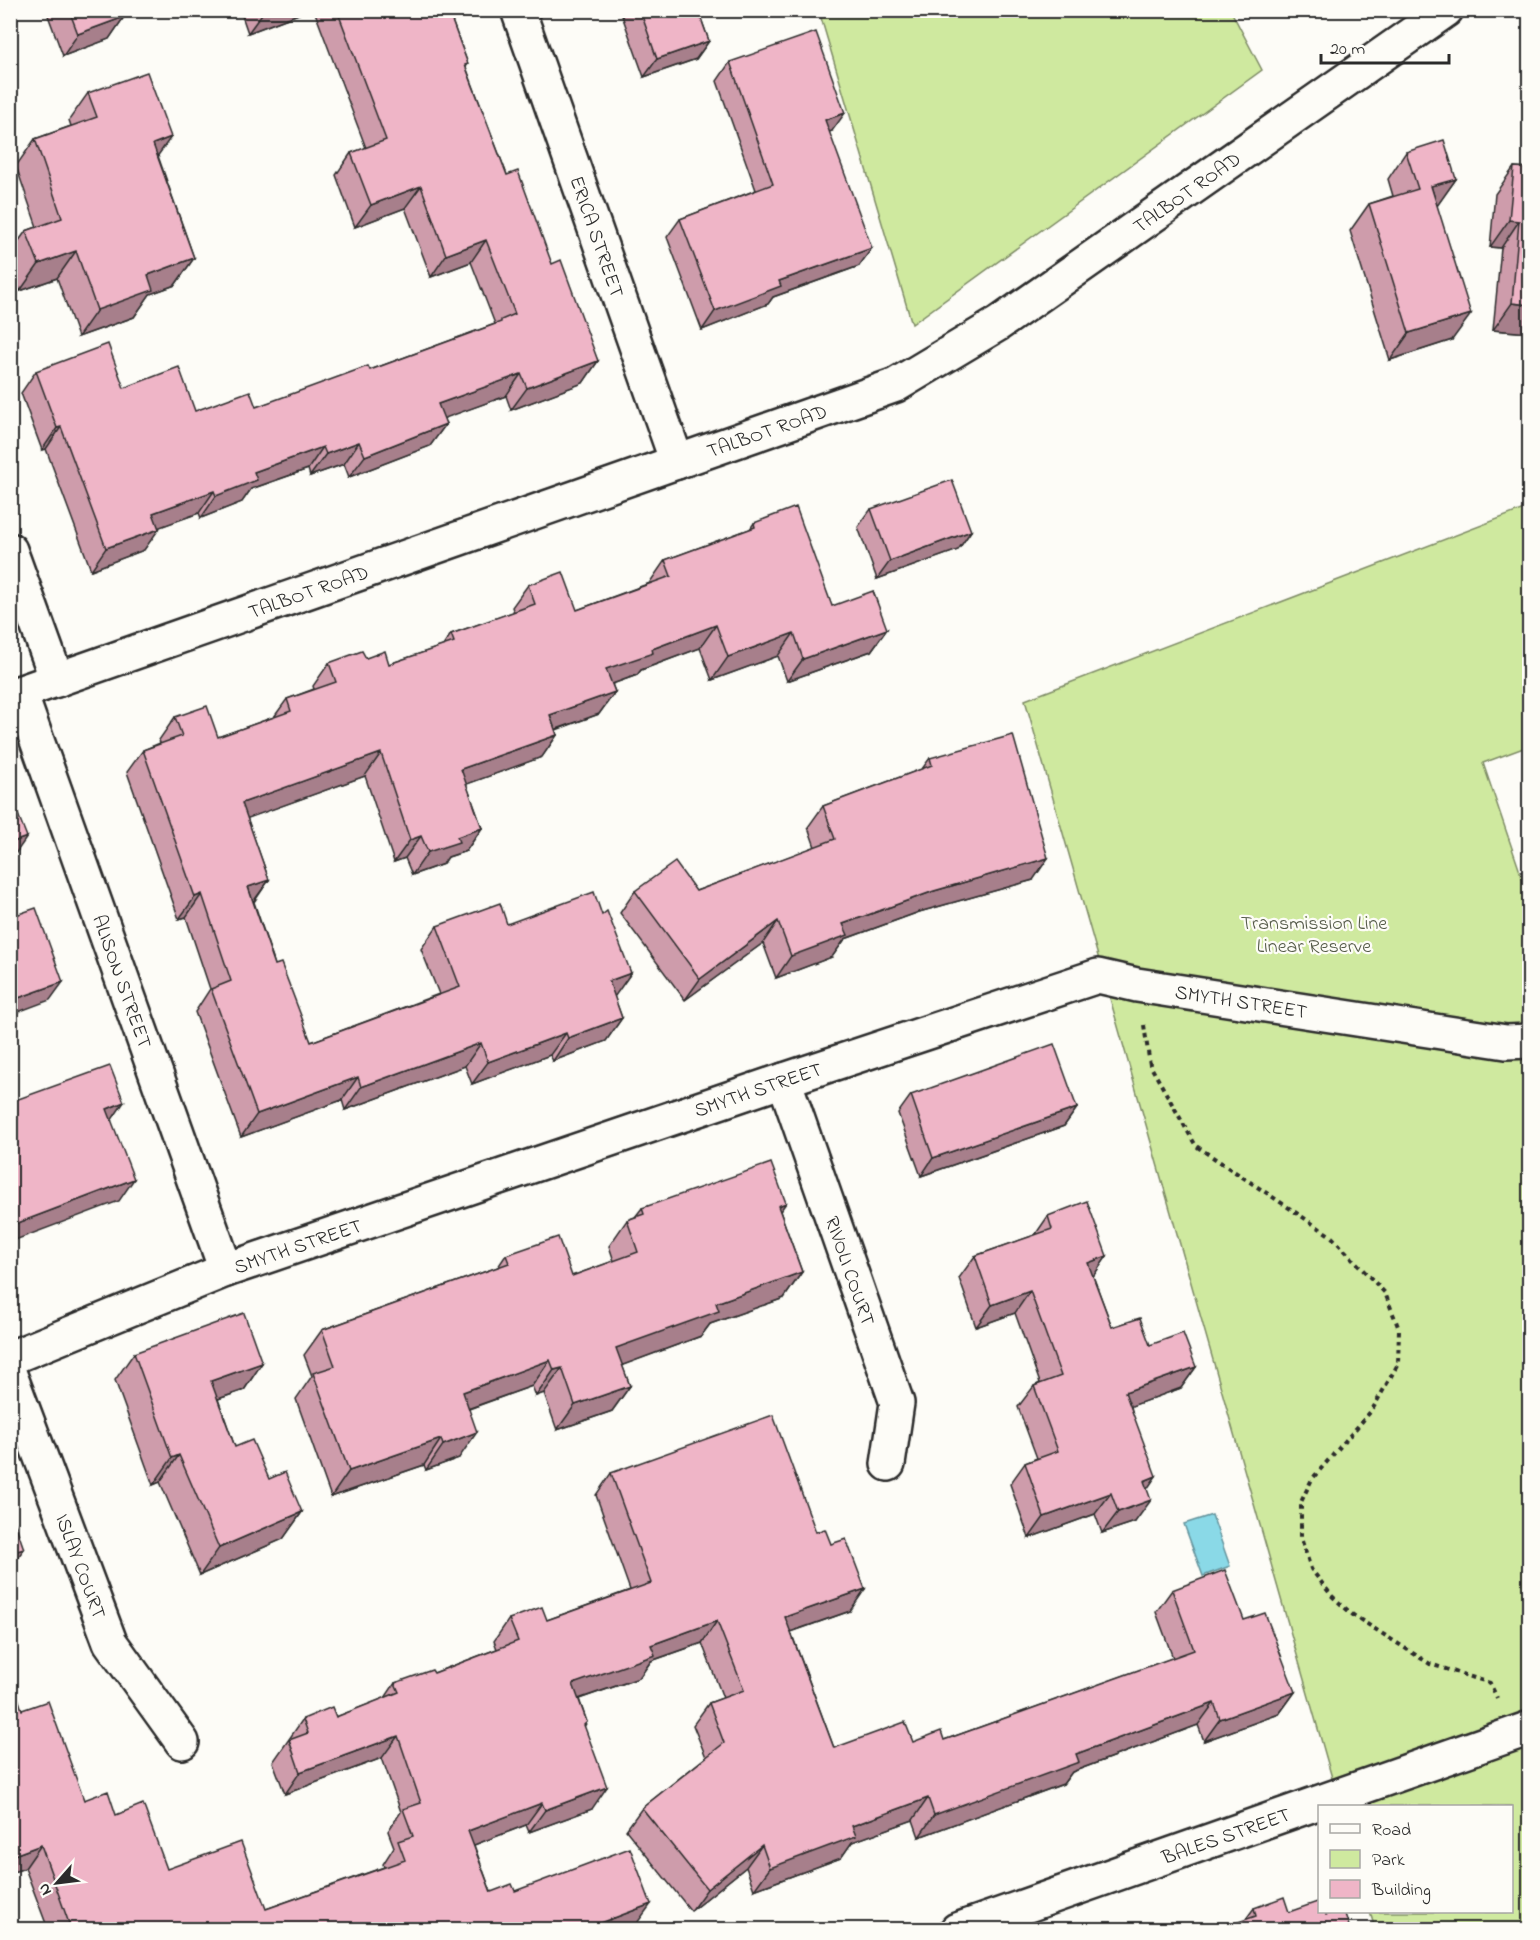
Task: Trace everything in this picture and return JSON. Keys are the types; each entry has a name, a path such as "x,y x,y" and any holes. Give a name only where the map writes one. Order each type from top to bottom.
{"street":[{"name":"ERICA STREET","path":"518,10 677,462"},
{"name":"TALBOT ROAD","path":"15,695 896,385 998,324 1446,10"},
{"path":"10,550 57,680"},
{"name":"ALISON STREET","path":"15,695 226,1270"},
{"name":"SMYTH STREET","path":"10,1358 226,1270 1098,976 1137,985 1506,1042 1530,1041"},
{"name":"RIVOLI COURT","path":"784,1080 897,1403 888,1464"},
{"name":"ISLAY COURT","path":"10,1375 110,1642 182,1742"},
{"name":"BALES STREET","path":"957,1929 1521,1731"}],"path":[{"path":"1137,985 1150,1065 1197,1146 1331,1236 1386,1293 1399,1329 1398,1364 1372,1410 1312,1479 1301,1502 1301,1538 1311,1569 1332,1596 1353,1615 1430,1664 1490,1683 1521,1731"}],"green space":[{"path":"819,11 1231,11 1262,70 912,324"},
{"name":"Transmission Line Linear Reserve","path":"1529,507 1529,746 1483,763 1530,901 1529,1929 1375,1929 1370,1913 1513,1913 1513,1805 1340,1805 1025,700"}],"water":[{"path":"1212,1515 1230,1566 1203,1576 1184,1524"}],"building":[{"path":"69,10 122,10 124,17 78,34"},
{"path":"337,10 448,10 468,64 465,65 507,175 518,171 552,264 561,260 598,361 527,388 521,374 438,404 446,424 365,456 359,442 326,454 323,447 254,472 257,480 216,496 214,491 153,513 159,529 106,548 61,427 57,428 36,371 108,344 124,388 179,367 195,411 250,391 256,407 368,366 370,370 501,322 515,314 486,240 446,255 421,186 371,205 351,153 386,140"},
{"path":"640,10 698,10 709,41 657,59"},
{"path":"816,32 845,113 825,120 872,248 779,281 781,286 715,311 680,219 773,184 730,62"},
{"path":"147,72 171,137 153,144 194,258 148,275 153,290 97,310 76,251 39,264 26,231 62,218 35,139 97,117 88,93"},
{"path":"1444,140 1456,179 1431,186 1471,314 1409,333 1369,204 1418,189 1406,152"},
{"path":"1514,167 1530,168 1530,305 1512,303 1519,221 1509,220"},
{"path":"952,480 971,531 890,561 871,509"},
{"path":"796,507 832,606 873,591 887,629 803,659 794,633 728,657 716,625 652,649 653,653 606,669 615,692 550,715 557,735 461,769 482,828 457,837 459,842 428,852 421,836 410,840 381,753 242,803 269,880 248,887 275,965 281,963 311,1042 460,987 437,926 500,903 507,924 594,892 602,915 607,911 631,973 609,981 622,1018 568,1038 566,1033 488,1062 481,1043 361,1087 358,1077 257,1114 211,989 231,981 202,894 195,897 143,750 182,736 175,717 207,706 218,737 291,711 287,699 336,682 329,663 362,651 366,658 385,651 389,664 454,642 451,634 535,604 528,585 563,572 577,610 671,576 665,560 755,527 754,523"},
{"path":"1013,735 1048,858 934,891 843,924 848,935 791,956 778,921 700,979 635,891 675,862 696,891 835,839 823,806 932,765 930,758"},
{"path":"10,794 27,837 10,843"},
{"path":"36,908 63,982 10,1001 10,917"},
{"path":"1054,1044 1077,1108 933,1158 911,1095"},
{"path":"110,1066 124,1102 107,1109 134,1179 10,1226 10,1102"},
{"path":"771,1163 786,1203 778,1206 802,1272 716,1303 719,1311 616,1348 630,1386 575,1405 562,1368 554,1370 550,1360 463,1392 477,1432 443,1445 441,1439 349,1471 313,1373 335,1366 322,1330 509,1263 506,1255 558,1237 572,1276 638,1252 627,1220 644,1214 642,1208"},
{"path":"1087,1201 1107,1256 1088,1263 1112,1327 1140,1318 1150,1345 1183,1333 1196,1367 1125,1392 1156,1476 1144,1481 1151,1500 1118,1512 1111,1493 1044,1517 1025,1463 1058,1451 1034,1386 1061,1376 1030,1291 992,1305 975,1256 1052,1229 1048,1216"},
{"path":"244,1313 262,1363 211,1381 235,1447 252,1440 269,1479 285,1472 302,1512 219,1548 179,1455 172,1458 134,1353"},
{"path":"773,1415 816,1532 825,1529 831,1544 846,1539 865,1589 785,1617 834,1748 905,1722 913,1742 941,1731 944,1740 1194,1650 1172,1590 1225,1570 1244,1620 1265,1613 1295,1692 1220,1719 1214,1703 1076,1754 1079,1762 934,1815 928,1798 852,1826 856,1836 770,1868 762,1845 707,1889 642,1808 724,1743 709,1703 744,1690 717,1621 651,1645 655,1655 573,1684 587,1722 584,1725 607,1787 545,1810 542,1803 468,1831 491,1892 512,1884 515,1891 630,1848 651,1904 585,1929 71,1929 41,1845 14,1855 10,1846 10,1686 14,1685 22,1710 48,1701 84,1800 108,1791 116,1815 143,1804 167,1869 241,1842 266,1909 405,1860 398,1841 413,1836 403,1809 421,1803 398,1736 300,1772 289,1740 308,1733 303,1719 332,1707 336,1717 399,1692 395,1683 432,1670 434,1673 518,1641 509,1619 542,1607 547,1620 651,1583 611,1473"},
{"path":"10,1509 24,1549 10,1553"},
{"path":"1284,1897 1289,1912 1318,1902 1318,1913 1326,1913 1326,1915 1345,1913 1350,1929 1218,1929 1256,1916 1254,1908"}]}
